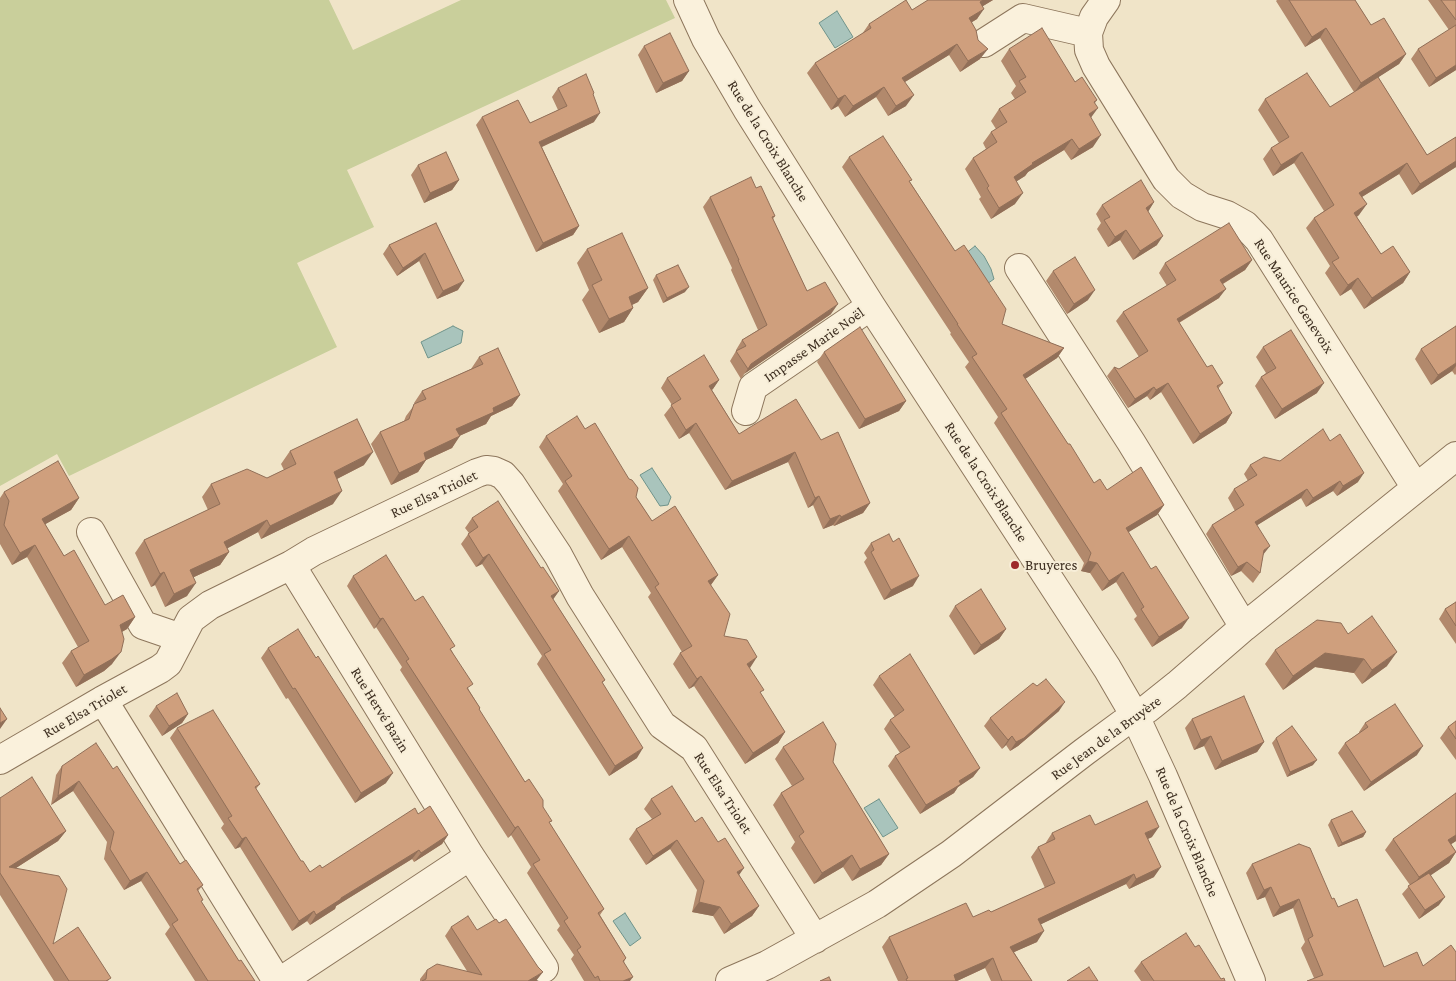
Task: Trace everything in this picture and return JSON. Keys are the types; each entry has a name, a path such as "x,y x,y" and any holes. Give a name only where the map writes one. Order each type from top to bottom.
{"street":[{"name":"Rue de la Croix Blanche","path":"688,0 706,39 747,109 871,306 1107,668 1135,716 1163,776 1251,981"},
{"path":"984,43 1023,18 1088,33 1094,17 1106,0"},
{"name":"Rue Maurice Genevoix","path":"1088,33 1089,50 1096,66 1166,179 1182,195 1202,206 1227,215 1244,225 1259,240 1416,488"},
{"path":"1019,268 1131,442 1244,627"},
{"name":"Impasse Marie Noël","path":"746,411 753,387 871,306"},
{"name":"Rue Jean de la Bruyère","path":"730,981 767,965 877,904 951,854 1084,752 1147,709 1178,685 1244,627 1456,456"},
{"name":"Rue Elsa Triolet","path":"0,760 160,669 174,653 191,619 210,605 314,551 477,473 494,470 503,475 512,484 558,555 580,596 662,725 694,748 815,939"},
{"path":"91,532 143,624 181,638"},
{"name":"Rue Hervé Bazin","path":"290,565 470,856 544,968"},
{"path":"103,700 277,981"},
{"path":"281,981 470,856"}],"green space":[{"path":"0,0 329,0 353,50 461,0 666,0 675,18 347,170 374,227 297,263 337,347 69,476 57,454 0,486"}],"water":[{"path":"837,11 853,37 835,48 819,23"},
{"path":"975,246 984,256 991,269 994,279 987,284 965,254"},
{"path":"453,326 463,331 461,343 428,358 421,342"},
{"path":"652,468 671,497 668,505 660,506 640,475"},
{"path":"879,799 898,828 883,837 864,808"},
{"path":"625,913 641,938 630,946 613,921"}],"building":[{"path":"906,0 912,10 928,0 983,0 980,2 984,9 969,18 976,30 978,40 988,49 968,61 957,44 902,78 914,95 896,106 884,87 853,106 845,95 838,99 815,63 871,28 869,24"},
{"path":"1289,0 1355,0 1371,25 1384,18 1406,54 1361,83 1326,28 1312,37"},
{"path":"1441,0 1456,0 1456,20"},
{"path":"1456,25 1456,65 1436,78 1418,49"},
{"path":"1042,28 1075,82 1082,77 1097,100 1094,102 1098,108 1089,114 1101,135 1079,149 1072,139 1032,163 1014,177 1023,193 999,208 973,158 997,142 991,132 1007,122 999,109 1026,92 1019,81 1026,77 1009,49"},
{"path":"670,33 689,71 663,83 644,46"},
{"path":"1307,73 1330,107 1378,77 1427,155 1456,137 1456,161 1420,184 1407,163 1359,193 1367,204 1354,213 1381,254 1393,246 1410,272 1372,298 1358,278 1348,285 1332,262 1339,258 1314,218 1334,205 1302,152 1281,165 1271,148 1289,137 1265,99"},
{"path":"586,74 600,113 539,142 579,226 543,243 482,117 518,100 530,123 567,106 558,88"},
{"path":"883,136 912,180 909,181 955,251 964,245 1006,309 1002,324 1064,348 1023,375 1094,483 1100,479 1107,490 1141,467 1164,505 1126,528 1151,569 1156,566 1189,618 1159,637 1141,609 1144,607 1123,572 1109,581 1097,563 1088,561 1091,553 1001,413 1007,409 972,357 977,354 849,157"},
{"path":"446,152 459,180 430,193 418,165"},
{"path":"751,177 756,188 761,186 775,216 772,217 807,291 825,282 838,304 751,364 748,369 736,351 746,346 742,340 767,325 710,197"},
{"path":"1141,180 1154,202 1146,208 1163,236 1140,251 1126,230 1115,237 1104,220 1110,217 1102,205"},
{"path":"436,223 464,281 443,291 425,253 403,268 389,245"},
{"path":"1229,223 1252,260 1220,280 1226,289 1177,319 1207,367 1212,365 1223,383 1217,386 1232,413 1200,434 1168,383 1156,390 1154,387 1135,399 1114,367 1119,369 1148,351 1123,312 1176,280 1165,263"},
{"path":"622,233 648,288 629,297 633,308 609,319 592,285 602,280 587,249"},
{"path":"1075,257 1095,290 1074,304 1053,271"},
{"path":"678,265 689,287 667,298 656,275"},
{"path":"1456,326 1456,363 1438,375 1421,349"},
{"path":"860,327 906,401 865,419 824,352"},
{"path":"1291,330 1324,383 1282,409 1261,377 1276,368 1263,347"},
{"path":"498,348 520,395 493,408 494,412 456,429 460,436 424,453 426,460 399,473 380,432 409,419 414,404 426,399 422,391 483,364 479,357"},
{"path":"704,355 719,380 709,386 739,434 796,399 821,440 838,432 870,503 841,517 840,515 830,519 819,496 815,498 795,452 732,481 696,423 686,430 671,405 681,399 667,378"},
{"path":"577,416 585,429 595,423 629,479 638,488 636,497 652,521 675,506 718,575 708,581 730,614 724,636 747,640 757,657 747,664 764,690 760,692 785,732 753,753 701,676 697,679 680,653 692,646 655,587 659,584 629,536 609,549 565,481 572,476 546,436"},
{"path":"357,419 373,452 334,472 342,491 270,526 267,520 224,542 229,552 190,570 196,583 174,594 164,572 160,574 144,540 220,504 211,484 247,469 267,478 296,464 290,451"},
{"path":"1323,429 1330,441 1340,434 1364,473 1343,486 1340,481 1313,498 1307,489 1255,522 1270,546 1264,550 1260,573 1247,562 1238,567 1212,525 1244,505 1234,489 1257,475 1250,465 1264,457 1280,461"},
{"path":"58,461 79,498 42,519 64,556 74,550 105,605 123,595 135,617 120,625 124,639 121,652 84,675 71,651 89,641 35,545 20,553 4,525 9,501 4,492"},
{"path":"498,501 541,568 543,567 559,591 551,596 605,680 602,682 643,748 615,766 544,654 551,650 489,554 483,558 468,534 478,527 472,518"},
{"path":"889,534 893,542 899,538 919,576 891,590 871,552 874,550 871,543"},
{"path":"386,555 415,601 423,596 455,646 450,649 473,684 467,688 525,782 529,779 543,800 543,807 552,821 549,822 604,909 598,913 626,958 623,961 633,977 623,981 600,981 598,976 595,978 577,950 581,947 564,921 568,918 533,864 540,860 518,826 515,828 406,661 409,659 383,618 380,619 353,576"},
{"path":"981,589 1006,629 981,645 955,606"},
{"path":"1456,602 1456,626 1445,609"},
{"path":"1372,616 1397,652 1372,670 1364,659 1325,653 1293,676 1275,650 1317,620 1341,623 1348,634"},
{"path":"298,629 316,658 318,656 393,773 361,793 268,648"},
{"path":"910,654 980,768 959,781 961,784 926,805 895,756 910,747 890,720 904,710 879,676"},
{"path":"1046,679 1065,702 1024,738 1016,742 1012,736 1008,740 990,718 1033,683 1037,686"},
{"path":"177,693 188,714 169,726 156,706"},
{"path":"1244,696 1264,742 1222,761 1211,736 1201,740 1192,719"},
{"path":"1395,704 1423,746 1371,782 1345,743 1368,727 1365,723"},
{"path":"0,708 7,719 0,723"},
{"path":"213,710 260,784 255,787 301,861 303,861 310,872 320,865 322,868 415,808 418,814 430,806 448,835 421,853 419,850 316,915 314,911 299,921 246,837 242,839 228,818 232,816 177,728"},
{"path":"1456,721 1456,739 1448,727"},
{"path":"823,722 836,744 833,762 889,854 860,869 852,855 822,873 799,836 804,832 781,793 804,779 783,747"},
{"path":"1292,726 1317,760 1290,772 1276,738"},
{"path":"96,743 113,769 117,766 180,864 186,860 203,885 197,889 203,900 201,901 239,961 241,960 255,981 208,981 172,924 178,920 147,872 130,881 110,849 114,832 79,781 58,796 62,766"},
{"path":"32,777 66,831 9,867 59,876 67,889 53,944 78,927 111,978 106,981 69,981 0,873 0,798"},
{"path":"672,786 695,822 702,817 718,842 725,838 744,868 737,872 759,906 731,924 720,907 699,902 704,881 677,840 653,856 636,829 661,814 651,799"},
{"path":"1456,793 1456,835 1448,840 1456,852 1419,877 1393,839"},
{"path":"1147,801 1159,827 1145,833 1161,867 1136,879 1134,874 1038,919 1044,931 1010,947 1032,981 1002,981 993,958 954,975 956,981 907,981 906,979 908,978 889,937 966,903 973,917 989,910 991,912 1055,883 1038,847 1055,839 1052,833 1090,815 1095,825"},
{"path":"1352,811 1366,832 1342,843 1331,820"},
{"path":"1299,844 1310,848 1332,899 1334,898 1338,907 1357,899 1384,967 1417,952 1423,966 1451,945 1456,952 1456,981 1307,981 1323,975 1308,939 1313,936 1299,899 1280,907 1271,887 1264,890 1252,864"},
{"path":"1429,873 1445,897 1425,910 1408,886"},
{"path":"468,916 477,930 496,919 499,923 506,919 543,972 528,981 422,981 426,979 427,970 437,964 482,975 451,927"},
{"path":"1186,933 1195,947 1199,945 1221,979 1224,978 1225,981 1154,981 1141,962"},
{"path":"1089,967 1098,981 1067,981"},
{"path":"829,977 831,981 820,981"}],"place":[{"name":"Bruyeres","path":"1015,565"}]}
